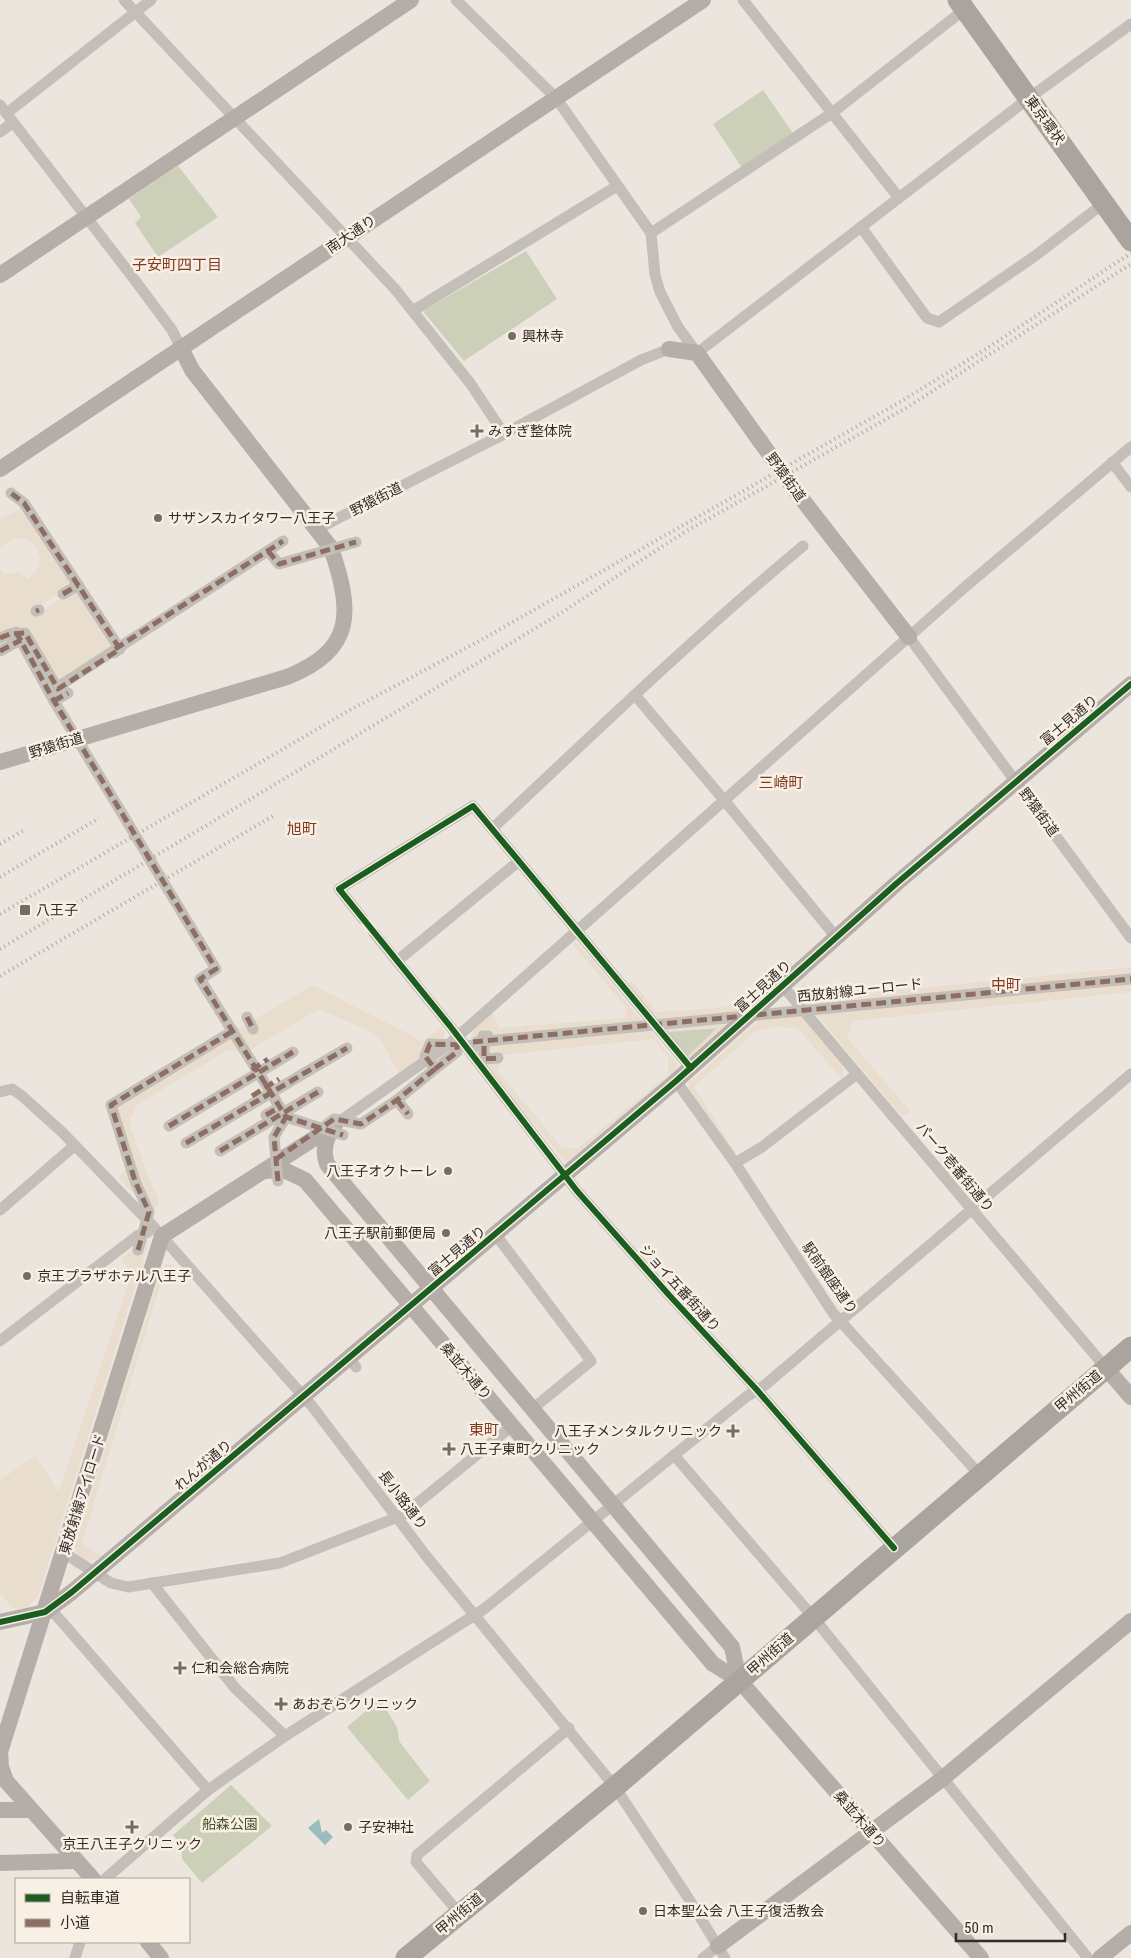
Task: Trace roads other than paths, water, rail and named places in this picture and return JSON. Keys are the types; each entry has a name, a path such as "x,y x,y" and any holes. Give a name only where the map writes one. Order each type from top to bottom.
{"highway":[{"name":"東京環状","path":"961,4 1104,203 1128,232"},
{"name":"甲州街道","path":"411,1956 459,1913 615,1787 1131,1348"}],"street":[{"path":"124,0 414,310 477,392 504,434"},
{"path":"0,132 6,113 151,0"},
{"path":"0,275 411,0"},
{"path":"456,0 556,98 651,233 655,275 660,292 678,327 697,353 1029,98 1131,24"},
{"name":"南大通り","path":"0,469 703,0"},
{"path":"743,0 899,198"},
{"path":"651,233 832,113 961,4"},
{"path":"6,113 172,330 192,370 317,530"},
{"path":"414,310 617,186"},
{"path":"861,227 928,318 939,322 1035,256 1104,203"},
{"name":"野猿街道","path":"0,762 256,686 310,668 329,652 343,627 344,600 342,582 331,548 317,530 504,434 641,360 669,349 697,353 798,494 908,637 1131,938"},
{"path":"276,1159 334,1129 457,1041 576,930 908,637 1131,447"},
{"path":"1112,462 1131,487"},
{"path":"11,493 24,503 123,650"},
{"path":"52,690 123,650 283,541"},
{"path":"268,551 280,564 356,542"},
{"path":"492,829 635,695 803,546"},
{"path":"63,594 80,586"},
{"path":"52,690 58,689 120,649 80,586"},
{"path":"0,638 10,634 25,633 52,690"},
{"path":"0,651 19,636 216,969 200,979 283,1112"},
{"name":"富士見通り","path":"411,1306 676,1081 836,937 1131,684"},
{"path":"52,690 68,693"},
{"path":"635,695 836,937"},
{"path":"363,919 339,889 473,806 691,1068"},
{"path":"397,961 519,861"},
{"name":"ジョイ五番街通り","path":"374,932 457,1041 577,1191 669,1295 757,1390 894,1548"},
{"name":"西放射線ユーロード","path":"435,1069 425,1056 430,1044 457,1041 486,1048 655,1025 1131,979"},
{"name":"パーク壱番街通り","path":"782,985 1106,1368"},
{"path":"247,1018 253,1029"},
{"path":"138,1250 149,1212 140,1182 111,1105 233,1031"},
{"path":"327,1164 324,1155 326,1140 334,1129 334,1119 361,1124 397,1100 457,1052 457,1041"},
{"path":"186,1143 347,1048"},
{"path":"169,1126 293,1052"},
{"path":"239,1078 268,1059"},
{"path":"735,1163 762,1147 858,1074"},
{"path":"106,1878 208,1790 285,1736 475,1615 841,1321 1131,1074"},
{"path":"252,1096 279,1079"},
{"name":"駅前銀座通り","path":"676,1081 735,1163 833,1313 901,1381 980,1475"},
{"name":"長小路通り","path":"1,1091 12,1089 21,1095 74,1146 162,1236 304,1396 397,1517 615,1787 721,1952"},
{"path":"220,1151 318,1092"},
{"path":"397,1100 408,1114"},
{"path":"266,1115 283,1112 305,1122 334,1129"},
{"path":"278,1181 274,1144 276,1130 283,1112"},
{"path":"0,1342 137,1236 147,1232 162,1236 264,1171 298,1146 310,1128 305,1122"},
{"path":"274,1144 280,1151 298,1146"},
{"path":"0,1210 74,1146"},
{"name":"桑並木通り","path":"298,1146 327,1164 531,1410 732,1647 739,1680"},
{"name":"桑並木通り","path":"264,1171 284,1170 305,1180 713,1664 739,1680 980,1958"},
{"path":"496,1235 591,1361 531,1410"},
{"name":"東放射線アイロード","path":"1,1744 46,1612 162,1236"},
{"name":"れんが通り","path":"0,1622 46,1612 304,1396 353,1363 411,1306"},
{"path":"1106,1368 1131,1397"},
{"path":"64,1553 116,1585 128,1586 280,1563 403,1515 512,1426"},
{"path":"674,1455 813,1617 1088,1958"},
{"path":"152,1583 235,1688 285,1736"},
{"path":"46,1612 55,1614 208,1790"},
{"path":"703,1958 721,1952 871,1832 942,1779 1131,1621"},
{"path":"459,1913 416,1862 417,1855 569,1728"},
{"path":"1,1744 1,1767 6,1781 93,1878"},
{"path":"0,1810 30,1810"},
{"path":"0,1863 76,1861"},
{"path":"1100,1958 1131,1933"},
{"path":"75,1958 80,1943"},
{"path":"149,1943 162,1958"}],"water":[{"path":"319,1819 322,1833 326,1830 333,1837 325,1845 308,1828"}],"railway":[{"path":"0,914 350,710 481,640 900,402 986,349 1131,253"},
{"path":"0,949 561,613 683,533 906,408 1131,264"},
{"path":"0,976 273,816"},
{"path":"0,877 99,818"},
{"path":"0,844 26,829"}],"place":[{"name":"興林寺","path":"512,336"},
{"name":"みすぎ整体院","path":"477,431"},
{"name":"サザンスカイタワー八王子","path":"158,518"},
{"name":"八王子","path":"25,910"},
{"name":"八王子オクトーレ","path":"448,1171"},
{"name":"八王子駅前郵便局","path":"446,1233"},
{"name":"京王プラザホテル八王子","path":"27,1276"},
{"name":"八王子メンタルクリニック","path":"733,1431"},
{"name":"八王子東町クリニック","path":"449,1449"},
{"name":"仁和会総合病院","path":"180,1668"},
{"name":"あおぞらクリニック","path":"281,1704"},
{"name":"京王八王子クリニック","path":"132,1827"},
{"name":"子安神社","path":"348,1827"},
{"name":"日本聖公会 八王子復活教会","path":"643,1911"}],"district":[{"name":"子安町四丁目","path":"177,265"},
{"name":"三崎町","path":"781,783"},
{"name":"旭町","path":"302,829"},
{"name":"中町","path":"1006,985"},
{"name":"東町","path":"484,1430"}],"park label":[{"name":"船森公園","path":"230,1824"}]}
